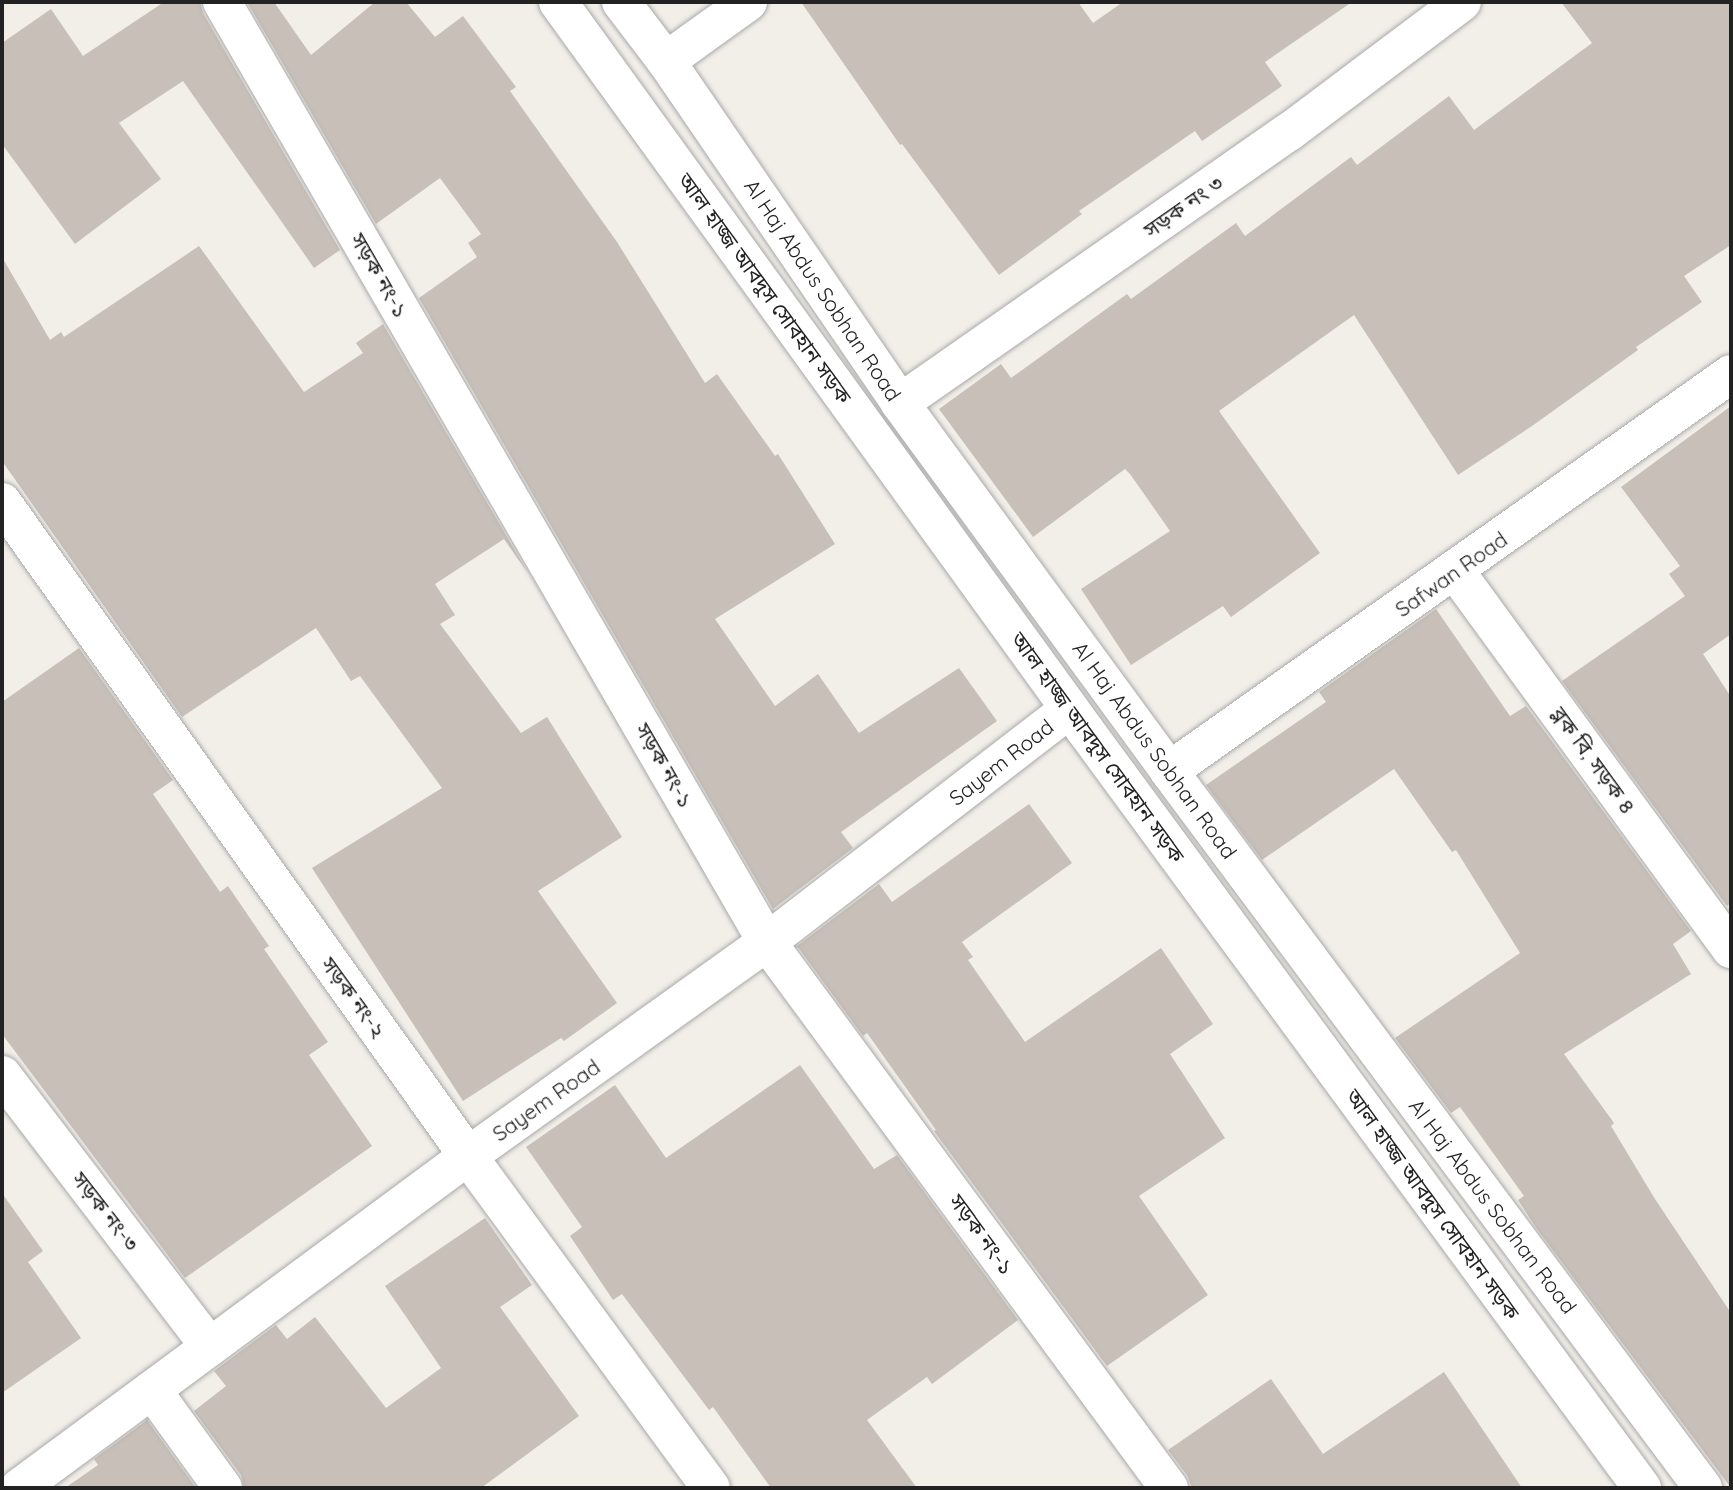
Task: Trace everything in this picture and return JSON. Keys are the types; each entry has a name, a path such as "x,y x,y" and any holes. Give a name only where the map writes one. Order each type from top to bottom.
{"street":[{"name":"সড়ক নং-১","path":"222,2 767,942 1169,1488"},
{"name":"আল হাজ্জ আবদুস সোবহান সড়ক","path":"558,2 1070,709 1642,1488"},
{"name":"Al Haj Abdus Sobhan Road","path":"621,2 666,61 900,403 1169,771 1703,1488"},
{"path":"666,61 748,2"},
{"name":"সড়ক নং ৩","path":"900,403 1289,132 1462,2"},
{"name":"Safwan Road","path":"1169,771 1456,572 1731,374"},
{"name":"সড়ক নং-২","path":"2,502 468,1156 710,1488"},
{"name":"ব্লক বি, সড়ক ৪","path":"1456,572 1731,949"},
{"name":"Sayem Road","path":"19,1488 468,1156 767,942 1070,709"},
{"name":"সড়ক নং-৩","path":"2,1075 210,1347"},
{"path":"152,1390 223,1488"}],"building":[{"path":"164,2 200,2 203,13 340,250 314,268 183,81 119,123 161,179 75,244 2,144 2,43 51,9 83,56"},
{"path":"247,2 274,2 311,55 375,2 406,2 435,37 463,16 516,87 510,91 617,242 705,383 717,374 775,456 778,454 835,544 715,619 775,706 818,674 859,733 959,668 997,721 841,832 853,848 773,909 419,298 477,257 468,243 481,234 440,178 376,224"},
{"path":"801,2 1078,2 1093,23 1123,2 1352,2 1265,62 1282,86 1202,141 1195,131 1079,211 1082,214 999,275 902,144 900,145"},
{"path":"1561,2 1731,2 1731,245 1684,276 1702,302 1636,347 1638,350 1532,426 1458,475 1354,315 1219,411 1320,553 1231,617 1223,606 1131,665 1081,589 1170,531 1130,474 1125,469 1033,537 939,409 1001,364 1011,378 1127,294 1131,299 1236,223 1245,236 1351,157 1357,165 1449,96 1474,130 1592,43"},
{"path":"199,246 304,392 363,353 356,343 383,324 528,573 504,539 435,584 455,615 440,624 521,733 547,717 622,837 538,891 617,1003 564,1041 561,1038 463,1101 312,868 442,788 360,676 351,681 316,628 182,717 2,461 2,257 50,340 61,332 64,337"},
{"path":"1731,406 1731,634 1703,654 1731,697 1731,903 1727,906 1562,681 1685,596 1669,574 1680,566 1621,487"},
{"path":"1436,609 1510,716 1526,706 1691,931 1673,944 1691,974 1564,1054 1614,1123 1611,1126 1655,1199 1731,1313 1731,1488 1537,1229 1518,1200 1524,1196 1460,1107 1451,1113 1395,1038 1520,953 1456,850 1452,852 1394,769 1262,860 1206,785 1326,702 1319,692"},
{"path":"79,648 173,780 153,794 220,892 228,886 269,946 264,949 328,1042 309,1055 372,1146 185,1278 2,1034 2,702"},
{"path":"1029,804 1072,863 962,942 973,957 968,960 1025,1042 1161,948 1213,1024 1170,1054 1225,1138 1139,1196 1208,1295 1107,1366 934,1131 936,1130 867,1033 863,1036 797,946 879,884 892,902"},
{"path":"800,1065 874,1169 897,1155 1018,1320 932,1384 927,1377 867,1420 917,1488 771,1488 713,1407 709,1410 622,1294 613,1300 570,1236 582,1227 526,1147 615,1085 666,1158"},
{"path":"2,1193 43,1251 28,1262 81,1338 2,1393"},
{"path":"485,1218 532,1285 500,1307 579,1416 481,1488 244,1488 241,1475 194,1411 226,1386 214,1371 276,1325 287,1339 315,1317 386,1408 441,1368 385,1286"},
{"path":"1444,1372 1522,1488 1192,1488 1187,1475 1168,1450 1271,1379 1323,1454"},
{"path":"147,1420 196,1488 65,1488 98,1465 94,1459"}]}
